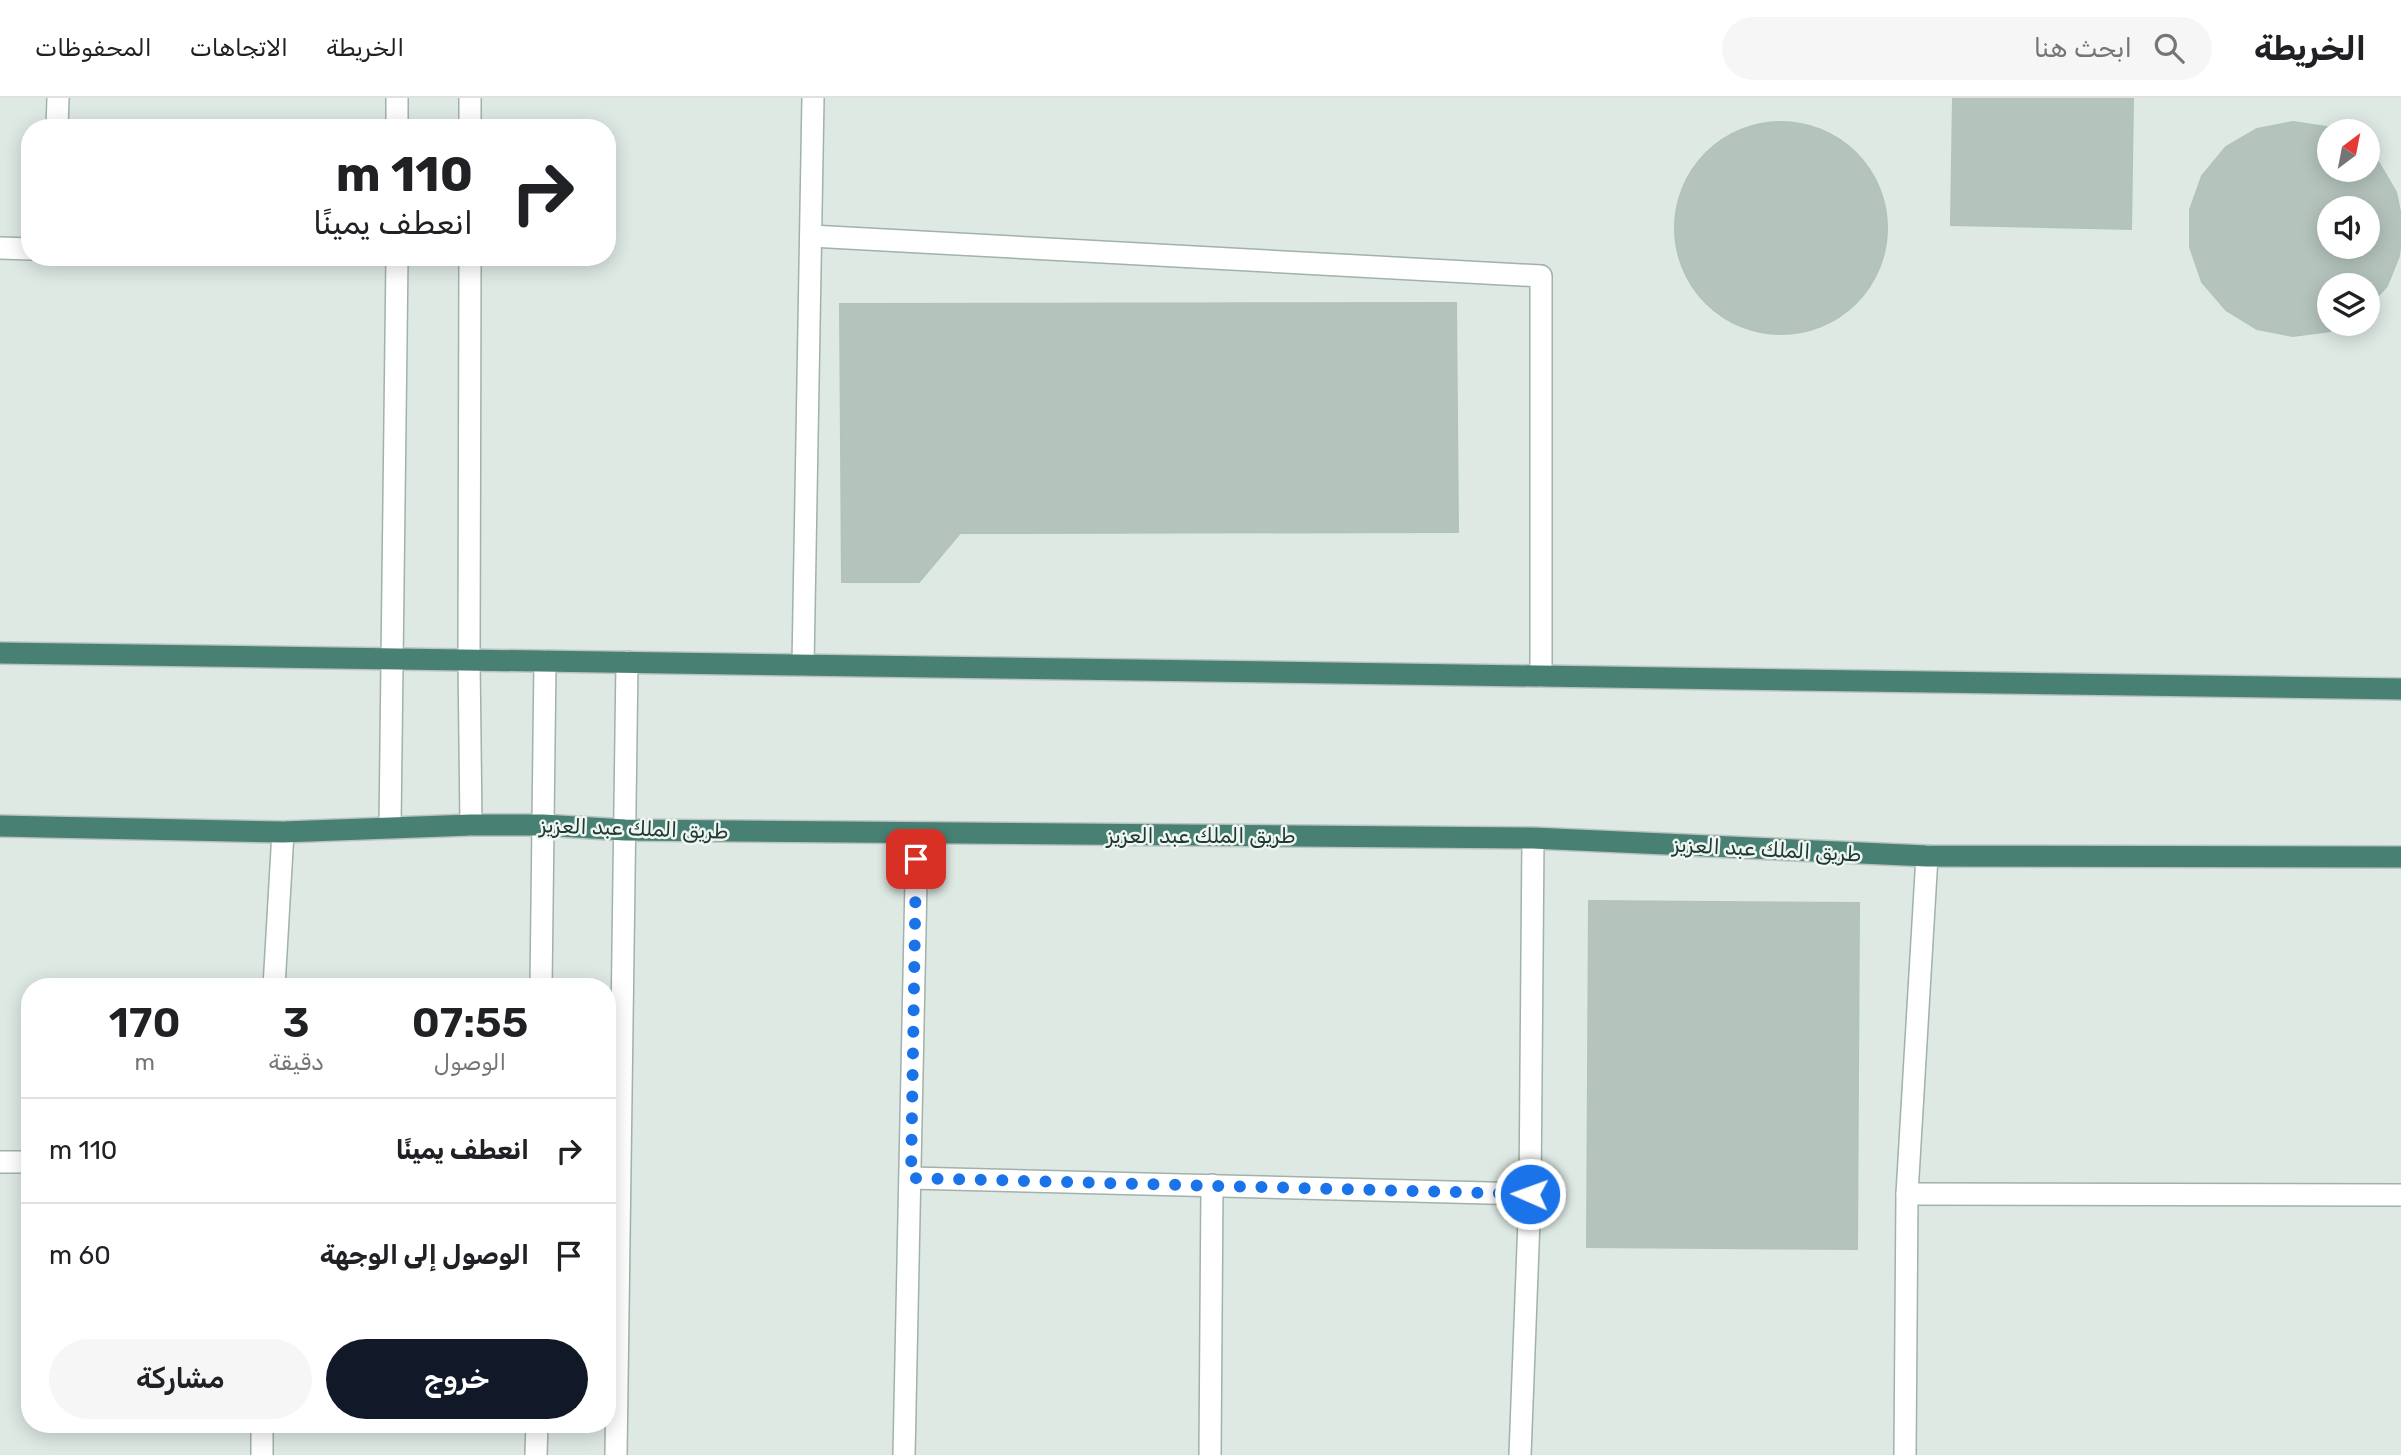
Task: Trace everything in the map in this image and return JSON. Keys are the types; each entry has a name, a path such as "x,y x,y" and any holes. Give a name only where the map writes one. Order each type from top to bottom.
{"highway":[{"path":"0,653 2401,689"},
{"name":"طريق الملك عبد العزيز","path":"0,826 283,832 390,827 543,825 625,830 1533,838 1927,856 2401,858"}],"street":[{"path":"57,119 58,98"},
{"path":"397,98 397,119"},
{"path":"470,98 470,119"},
{"path":"803,665 813,98"},
{"path":"811,236 1541,276 1541,676"},
{"path":"0,248 21,249"},
{"path":"390,827 397,266"},
{"path":"470,266 471,825"},
{"path":"541,978 545,661"},
{"path":"616,1455 627,662"},
{"path":"275,978 283,832"},
{"path":"904,1455 917,833"},
{"path":"1520,1455 1530,1194 1533,838"},
{"path":"1905,1455 1907,1194 1927,856"},
{"path":"0,1162 21,1162"},
{"path":"911,1178 1530,1194"},
{"path":"1210,1455 1212,1185"},
{"path":"1907,1194 2401,1195"},
{"path":"262,1433 262,1455"},
{"path":"536,1455 537,1433"}],"building":[{"path":"1953,98 2133,98 2131,229 1951,225"},
{"path":"1781,122 1822,130 1856,153 1879,187 1887,228 1879,269 1856,303 1822,326 1781,334 1740,326 1706,303 1683,269 1675,228 1683,187 1706,153 1740,130"},
{"path":"2293,122 2317,126 2317,182 2380,182 2380,165 2396,192 2401,216 2401,239 2399,256 2387,286 2380,294 2380,273 2317,273 2317,333 2293,336 2257,329 2226,310 2202,282 2190,247 2190,210 2202,176 2226,147 2257,129"},
{"path":"1456,303 1458,532 960,533 919,582 842,582 840,304"},
{"path":"1589,901 1859,903 1857,1249 1587,1247"}],"route":[{"path":"916,859 911,1178 1530,1194"}]}
